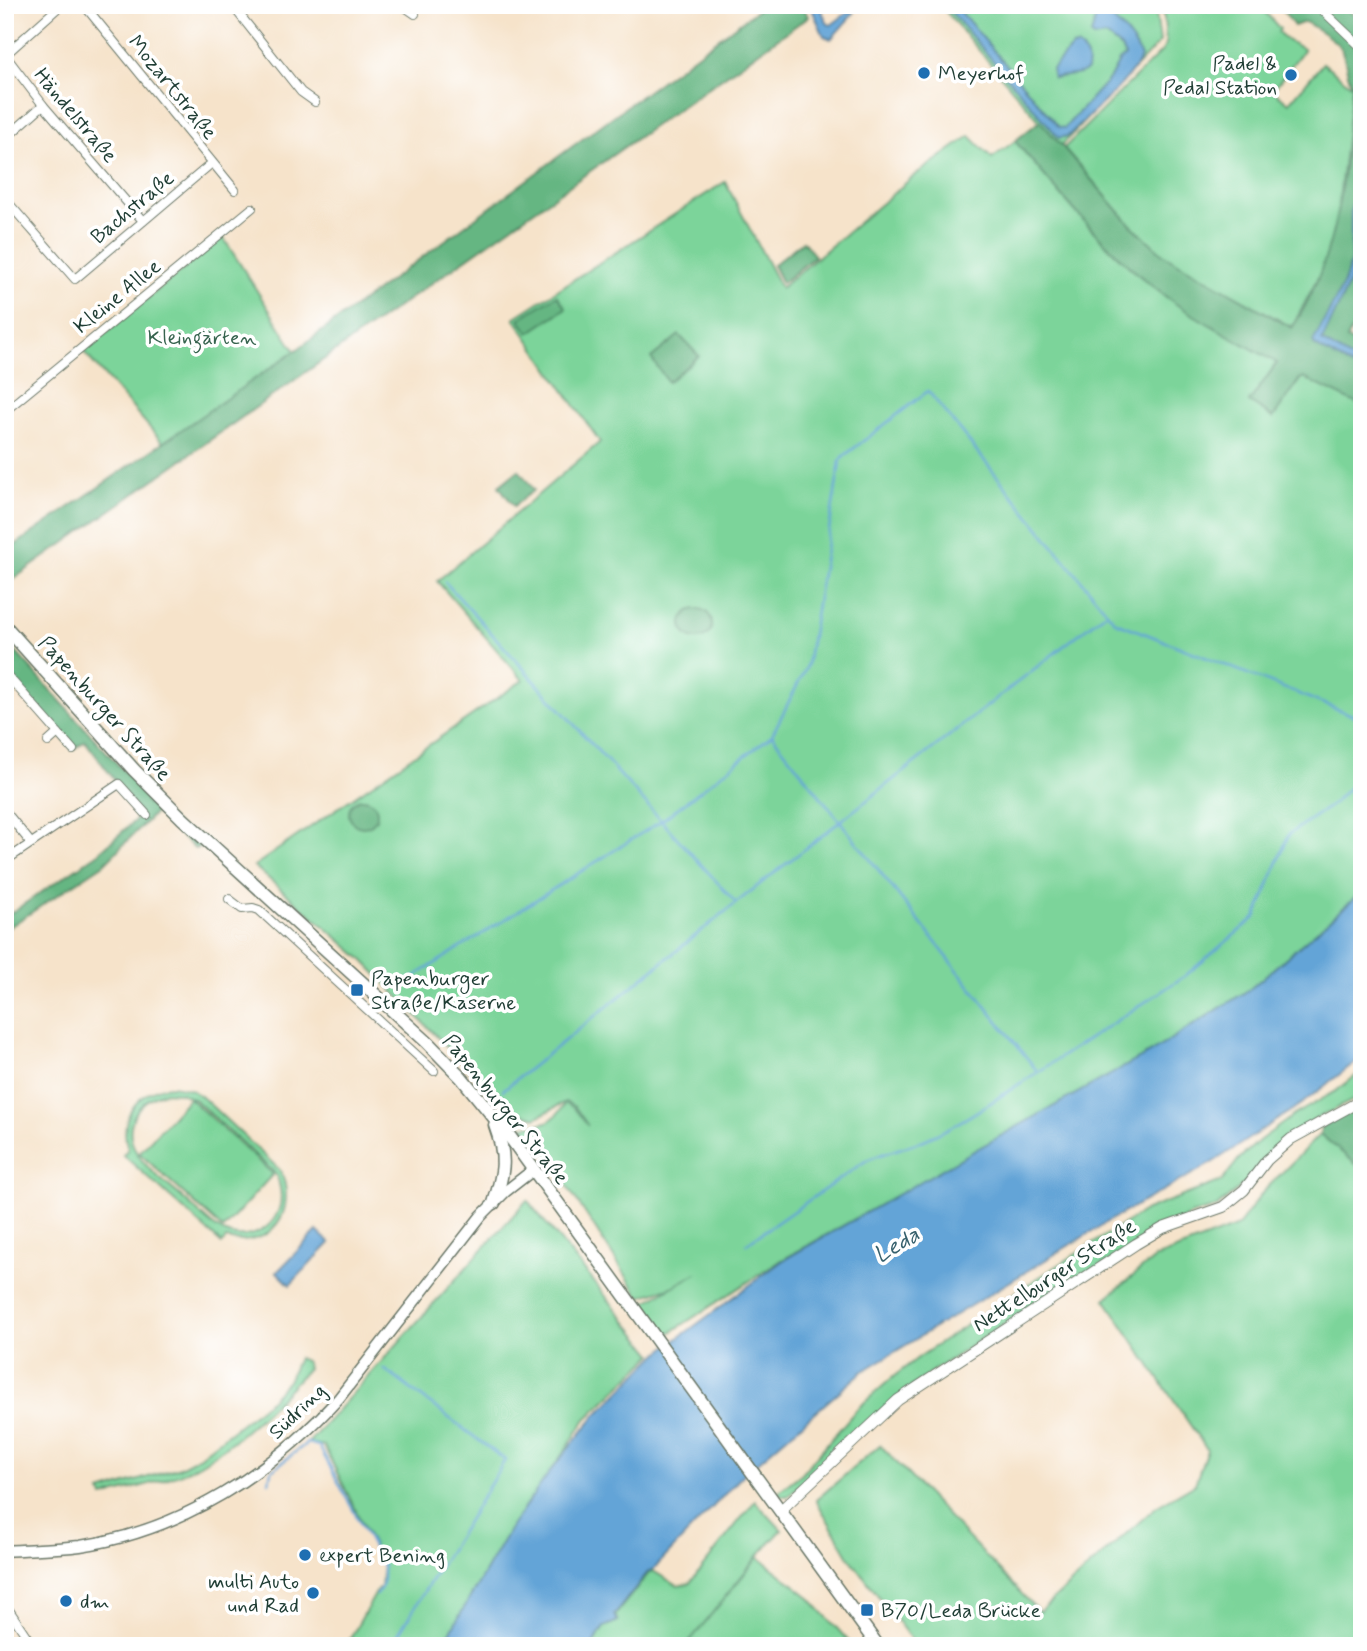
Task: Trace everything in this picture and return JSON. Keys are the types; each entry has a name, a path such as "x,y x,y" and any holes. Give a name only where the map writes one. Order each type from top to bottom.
{"main road":[{"name":"Papenburger Straße","path":"5,626 134,770 182,818 427,1041 489,1112 878,1646"},
{"path":"489,1112 505,1158 494,1203"},
{"name":"Südring","path":"5,1551 81,1545 136,1532 194,1508 272,1462 312,1427 339,1398 466,1235 494,1203 533,1170"}],"street":[{"name":"Händelstraße","path":"61,5 5,55 43,105 143,221"},
{"name":"Mozartstraße","path":"84,5 235,190"},
{"path":"232,5 302,92 315,102"},
{"path":"402,5 415,14"},
{"path":"1317,5 1362,48"},
{"path":"5,139 43,105"},
{"name":"Bachstraße","path":"5,199 75,279 212,163"},
{"name":"Kleine Allee","path":"5,411 252,208"},
{"path":"5,673 73,750"},
{"path":"48,742 58,733"},
{"path":"5,861 119,784 147,816"},
{"path":"5,811 31,843"},
{"path":"229,899 242,909 259,910 434,1071"},
{"name":"Nettelburger Straße","path":"781,1510 898,1400 1163,1228 1211,1212 1233,1200 1267,1160 1291,1139 1362,1100"},
{"path":"5,1604 33,1646"}],"green space":[{"path":"764,5 803,5 808,17 5,585 5,552 295,351"},
{"path":"940,5 1155,5 1160,42 1061,146"},
{"path":"1163,5 1259,5 1280,29 1278,32 1304,49 1273,90 1289,103 1323,63 1352,86 1336,226 1320,274 1292,327 1166,257 1130,224 1064,148 1162,51 1166,44"},
{"path":"1279,5 1343,5 1362,23 1362,205 1356,208 1354,245 1362,251 1362,312 1347,339 1362,347 1362,406 1304,378 1299,380 1273,417 1249,402 1277,363 1188,312 1153,287 1090,227 1015,141 1040,121 1130,224 1164,255 1292,328 1321,272 1330,242 1342,181 1353,87 1338,45 1305,22 1294,26"},
{"path":"970,136 992,158 1015,141 1090,228 1153,287 1188,311 1277,362 1250,402 1273,418 1300,380 1305,378 1362,406 1362,892 1250,989 1151,1052 780,1261 665,1336 644,1303 697,1273 672,1287 640,1297 545,1152 522,1126 548,1122 565,1103 574,1108 588,1126 575,1107 565,1102 536,1118 506,1108 362,959 254,866 523,680 437,581 600,442 514,318 725,182 781,288 914,176"},
{"name":"Kleingärten","path":"223,237 295,351 163,443 83,351"},
{"path":"803,241 815,256 782,283 773,265"},
{"path":"557,295 566,308 529,333 519,319"},
{"path":"679,335 699,356 668,382 651,358"},
{"path":"519,470 534,490 514,506 499,486"},
{"path":"697,609 703,610 711,618 711,630 703,638 697,639 691,638 683,630 682,624 683,618 691,610"},
{"path":"5,640 151,801 200,846 195,849 156,812 104,864 5,930 5,917 96,855 141,815 85,741 73,750 5,672"},
{"path":"363,799 373,803 377,813 373,823 363,827 353,823 349,813 353,803"},
{"path":"1362,1071 1362,1096 1315,1119 1271,1150 1245,1183 1217,1207 1190,1215 1034,1305 928,1374 871,1419 788,1496 781,1496 778,1492 802,1473 857,1409 919,1357 1146,1210 1222,1181 1239,1159 1260,1140"},
{"path":"173,1086 191,1090 201,1096 280,1170 286,1200 277,1224 268,1233 256,1239 242,1241 226,1239 222,1244 123,1155 128,1149 126,1126 134,1106 150,1092","holes":["164,1092 181,1093 195,1100 275,1173 281,1202 274,1219 261,1231 237,1236 224,1233 153,1173 136,1152 131,1140 131,1127 140,1106"]},
{"path":"189,1098 273,1174 223,1229 139,1153"},
{"path":"1362,1105 1362,1169 1320,1134 1321,1127"},
{"path":"1320,1134 1362,1169 1362,1646 916,1646 849,1557 816,1500 880,1445 1039,1612 1156,1507 1195,1484 1207,1450 1105,1299 1155,1258 1238,1226 1263,1192"},
{"path":"527,1200 653,1354 586,1419 527,1507 446,1646 346,1646 381,1587 383,1566 324,1446 308,1443"},
{"path":"298,1358 305,1361 308,1368 258,1420 215,1454 177,1475 103,1497 101,1492 180,1467 197,1458 267,1403 288,1381"},
{"path":"755,1501 782,1530 757,1557 689,1642 758,1557 807,1595 853,1646 592,1646 604,1627 618,1621 615,1615 649,1573 653,1571 678,1586 689,1584"}],"water":[{"path":"810,5 819,5 831,25 851,10 854,13 831,39 824,36"},
{"path":"945,5 955,5 1059,127 1065,128 1110,78 1119,61 1125,56 1121,48 1106,36 1093,38 1091,35 1096,17 1106,14 1111,18 1131,39 1141,57 1108,98 1068,136 1059,138"},
{"path":"1077,46 1086,56 1087,70 1080,74 1053,78 1052,69 1072,47"},
{"path":"1362,158 1362,175 1355,208 1355,256 1359,262 1322,341 1362,365 1362,372 1315,346 1313,342 1343,285 1351,261 1351,210"},
{"name":"Leda","path":"1362,892 1362,1057 1304,1102 1212,1163 1114,1218 862,1372 744,1474 654,1569 648,1572 614,1615 618,1621 604,1627 592,1646 442,1646 512,1525 551,1470 594,1417 657,1354 782,1261 1151,1052 1250,989"},
{"path":"317,1231 330,1243 290,1285 277,1272"}],"waterway":[{"path":"401,985 661,821 772,735 807,666 840,462 844,456 928,391 1107,612"},
{"path":"445,582 736,903 1107,612 1116,622 1362,719"},
{"path":"746,1244 867,1160 939,1133 1038,1072 772,735"},
{"path":"1038,1072 1185,976 1256,917 1289,834 1333,804 1362,774"},
{"path":"503,1090 735,904"},
{"path":"384,1369 505,1460 391,1646"},
{"path":"269,1482 271,1471 307,1443 319,1446 383,1566 383,1584 377,1595"}],"place":[{"name":"Meyerhof","path":"924,73"},
{"name":"Padel & Pedal Station","path":"1291,75"},
{"name":"Papenburger Straße/Kaserne","path":"357,990"},
{"name":"expert Bening","path":"305,1555"},
{"name":"multi Auto und Rad","path":"313,1593"},
{"name":"dm","path":"66,1601"},
{"name":"B70/Leda Brücke","path":"867,1610"}]}
